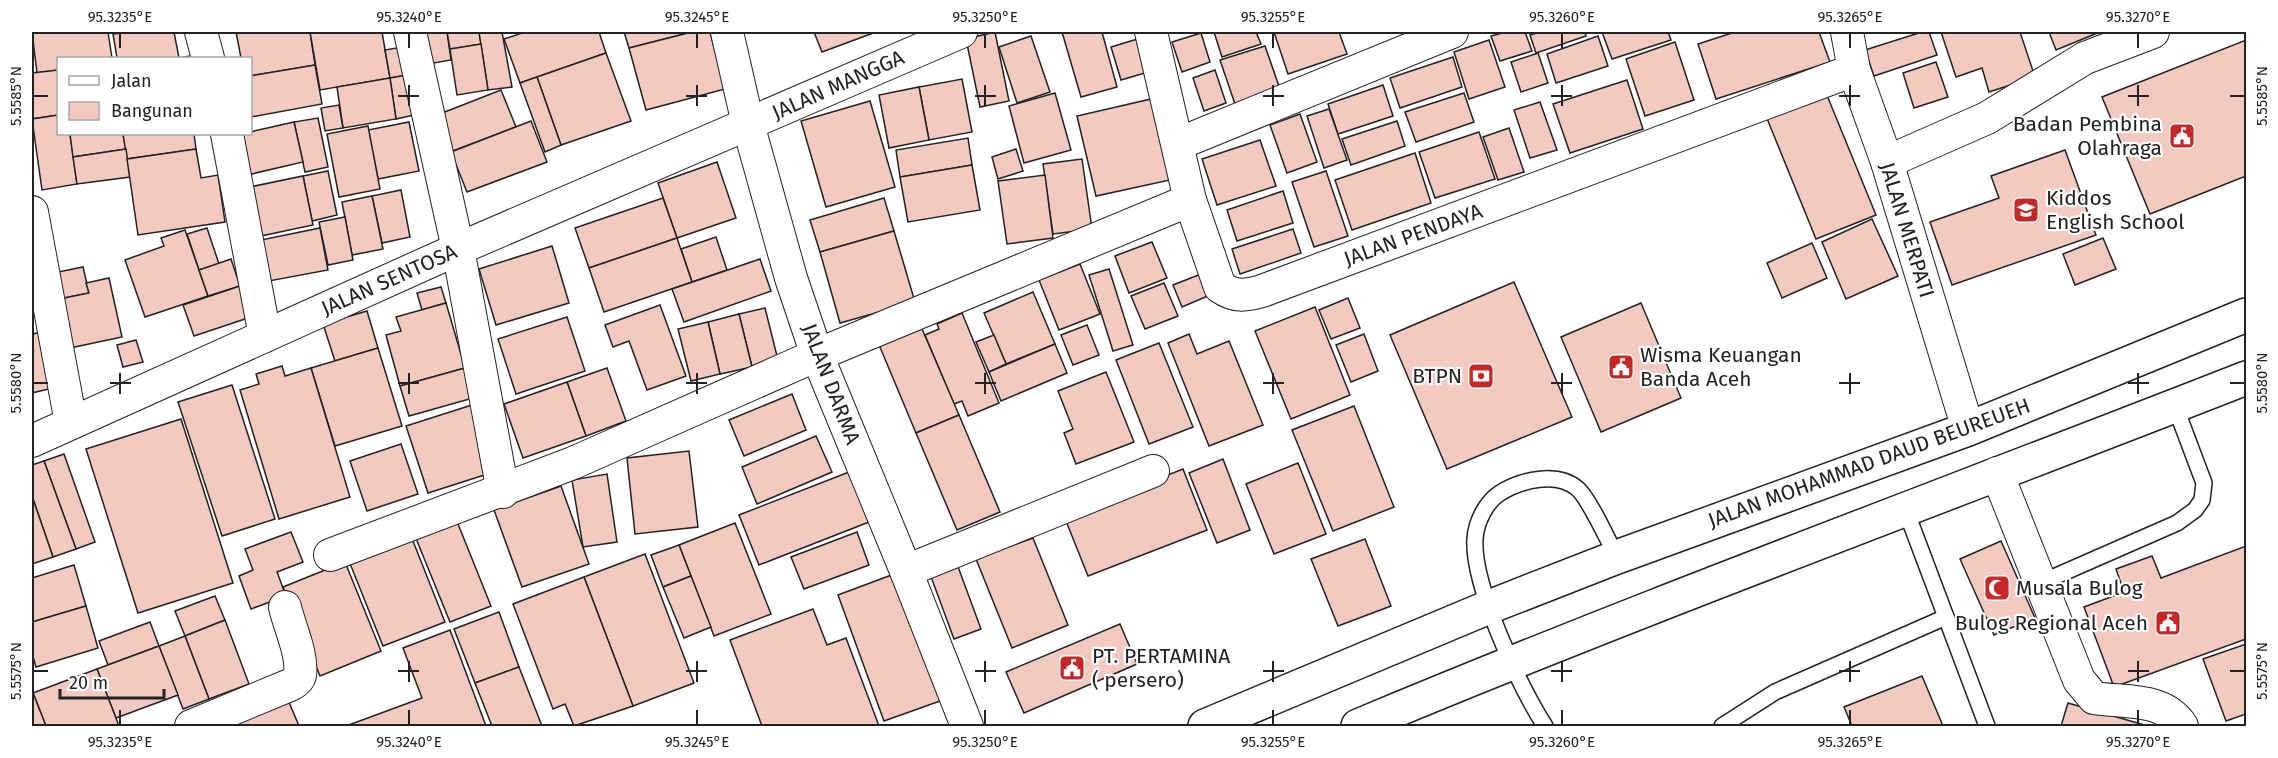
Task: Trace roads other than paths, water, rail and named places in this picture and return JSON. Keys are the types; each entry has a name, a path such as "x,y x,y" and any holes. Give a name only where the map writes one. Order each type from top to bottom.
{"highway":[{"name":"JALAN MOHAMMAD DAUD BEUREUEH","path":"1205,726 1490,607 1617,557 1968,429 2247,315"},
{"path":"1358,726 1511,662 1905,508 2247,378"}],"street":[{"path":"201,32 208,57"},
{"path":"410,32 458,249 502,492"},
{"name":"JALAN DARMA","path":"727,32 748,124 791,278 817,355 967,726"},
{"name":"JALAN MANGGA","path":"748,124 961,32"},
{"name":"JALAN PENDAYA","path":"1151,32 1190,200 1220,287 1231,294 1244,296 1854,70"},
{"path":"1178,144 1452,32"},
{"name":"JALAN MERPATI","path":"1847,32 1854,70 1887,162 1968,429"},
{"path":"1887,162 1987,118 2085,58 2153,32"},
{"name":"JALAN SENTOSA","path":"32,441 458,249 748,124"},
{"path":"227,135 265,336"},
{"path":"330,555 502,492 573,463 817,355 1190,200"},
{"path":"32,212 71,423"},
{"path":"906,571 1153,471"},
{"path":"1997,473 2079,680 2094,698 2151,704 2168,710 2182,726"},
{"path":"191,726 290,686 297,680 300,675 296,641 285,607"}],"lane":[{"path":"2040,582 2177,523 2195,510 2202,500 2204,483 2175,406"},
{"path":"1545,726 1511,662 1490,607 1476,560 1474,540 1477,523 1499,493 1526,481 1550,479 1563,481 1578,489 1617,557"},
{"path":"1905,508 1987,726"},
{"path":"1722,726 1775,692 1946,617"}],"place":[{"name":"Badan Pembina Olahraga","path":"2182,136"},
{"name":"Kiddos English School","path":"2026,210"},
{"name":"Wisma Keuangan Banda Aceh","path":"1621,367"},
{"name":"BTPN","path":"1481,376"},
{"name":"Musala Bulog","path":"1997,588"},
{"name":"Bulog Regional Aceh","path":"2168,623"},
{"name":"PT. PERTAMINA ( persero)","path":"1072,668"}]}
